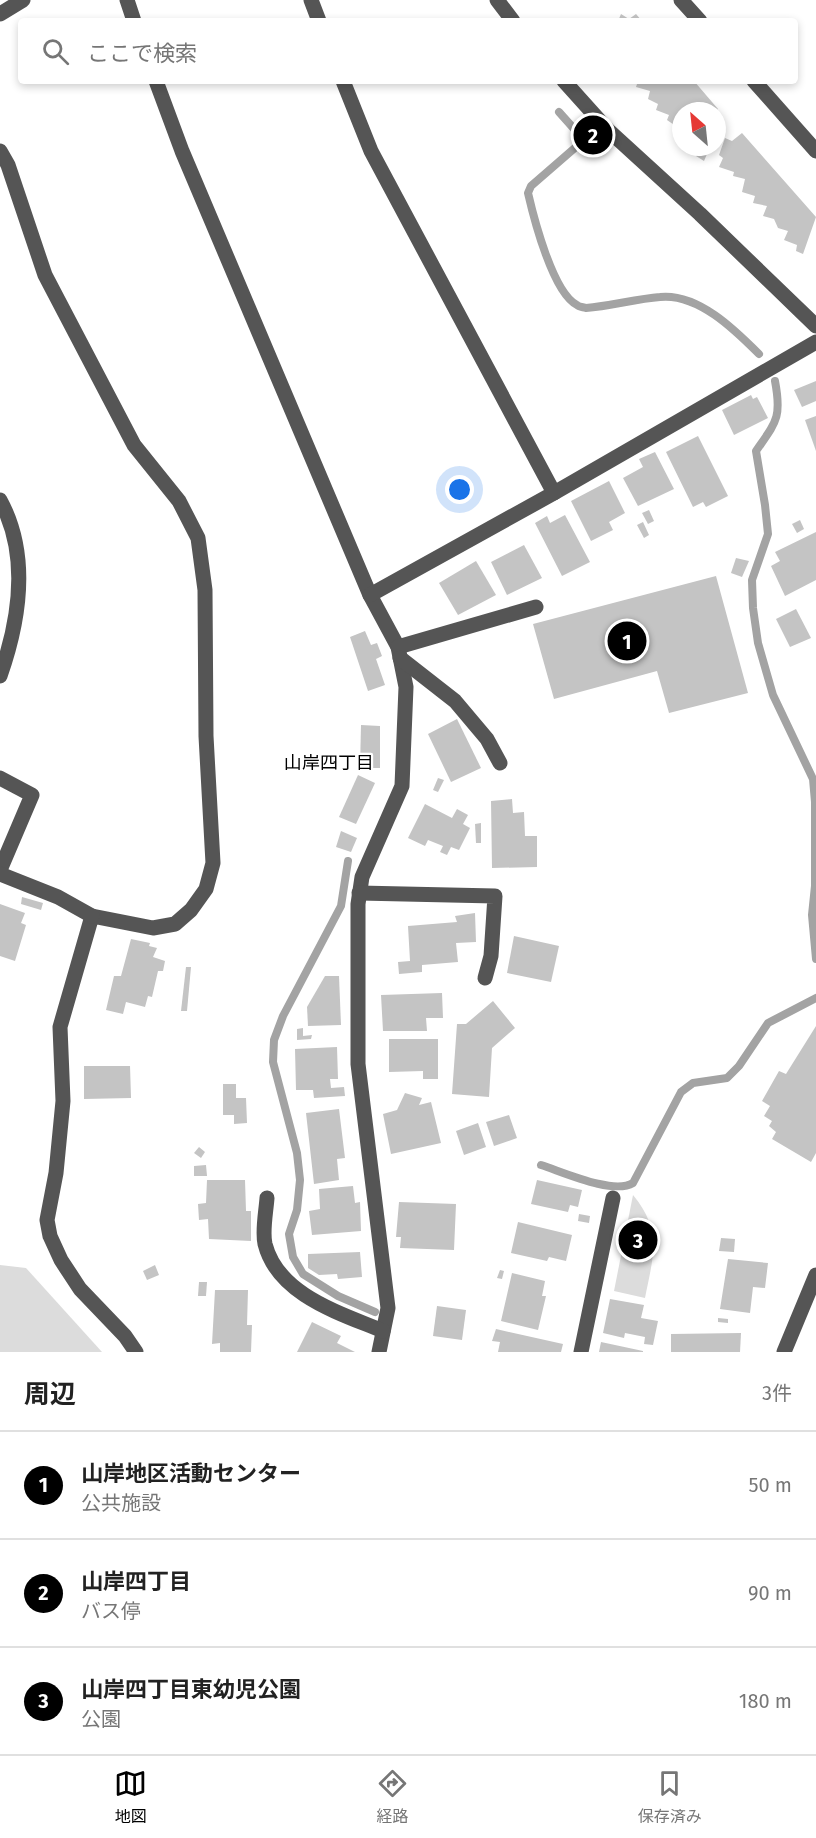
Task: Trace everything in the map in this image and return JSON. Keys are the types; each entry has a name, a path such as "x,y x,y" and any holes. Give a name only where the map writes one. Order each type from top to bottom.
{"street":[{"path":"0,14 23,0"},
{"path":"127,0 133,18"},
{"path":"311,0 318,18"},
{"path":"497,0 511,18"},
{"path":"681,0 697,18"},
{"path":"157,84 182,151 370,595 399,653 406,687 402,786 362,877 357,904 358,1064 388,1308 379,1352"},
{"path":"344,84 371,151 554,493"},
{"path":"567,84 608,130 700,214 816,326"},
{"path":"757,84 816,151"},
{"path":"0,151 8,165 45,275 134,445 179,501 198,538 205,590 206,736 213,863 206,890 191,910 175,924 153,928 92,916 58,897 0,872 32,795 0,778"},
{"path":"370,595 554,493 816,342"},
{"path":"0,500 15,532 19,566 15,629 0,676"},
{"path":"399,653 536,607"},
{"path":"399,653 455,701 487,739 500,763"},
{"path":"359,893 495,896 491,956 485,978"},
{"path":"92,916 60,1027 63,1101 56,1173 47,1220 50,1236 61,1260 80,1289 125,1336 136,1352"},
{"path":"267,1198 265,1242 280,1275 298,1290 328,1307 383,1331"},
{"path":"581,1352 613,1198"},
{"path":"784,1352 816,1275"}],"shaded area":[{"path":"633,1195 649,1221 652,1233 653,1257 645,1298 614,1291"},
{"path":"0,1265 26,1268 102,1352 0,1352"}],"building":[{"path":"637,84 697,84 712,102 672,102 672,123 667,120 669,115 656,110 658,104 648,99 650,91 636,87"},
{"path":"742,133 816,217 803,254 796,251 797,245 784,240 788,231 778,228 774,219 763,216 767,206 753,203 755,196 742,192 745,179 733,176 734,172 719,167 723,158 720,156 726,156 726,138 732,141"},
{"path":"696,156 706,156 704,161"},
{"path":"816,381 816,401 802,407 794,390"},
{"path":"751,395 753,399 757,397 768,418 734,435 722,410"},
{"path":"816,416 816,451 805,420"},
{"path":"698,436 728,496 706,507 703,502 693,507 666,452"},
{"path":"655,452 674,489 638,506 623,478 643,467 639,459"},
{"path":"609,481 625,513 609,522 613,530 591,541 571,501"},
{"path":"649,510 654,521 648,524 642,513"},
{"path":"565,515 590,562 562,576 535,523 547,516 550,523"},
{"path":"800,520 804,529 797,533 792,524"},
{"path":"643,522 649,535 644,538 637,525"},
{"path":"816,532 816,580 785,596 771,566 780,561 775,552"},
{"path":"524,545 542,578 507,595 491,562"},
{"path":"736,558 749,561 742,577 731,573"},
{"path":"476,561 496,595 458,615 439,583"},
{"path":"716,576 748,693 669,713 657,671 554,699 533,624"},
{"path":"796,609 811,638 790,647 776,619"},
{"path":"365,631 371,645 377,643 382,656 376,659 385,685 368,691 350,637"},
{"path":"457,719 481,768 451,782 428,734"},
{"path":"361,725 380,726 380,768 360,768"},
{"path":"358,775 375,783 356,824 339,817"},
{"path":"438,778 444,780 438,792 433,790"},
{"path":"512,799 513,813 524,812 525,836 537,836 537,867 492,868 491,801"},
{"path":"425,804 452,818 457,809 468,815 463,824 470,828 459,850 451,847 447,855 440,852 443,846 428,840 425,846 408,838"},
{"path":"481,823 481,843 476,843 475,824"},
{"path":"341,831 357,838 351,852 336,847"},
{"path":"22,897 43,903 41,910 21,904"},
{"path":"0,904 25,913 21,923 26,925 15,961 0,956"},
{"path":"475,913 476,942 456,943 458,962 422,965 422,972 399,974 398,962 410,961 408,926 457,922 455,916"},
{"path":"514,936 559,946 551,982 507,973"},
{"path":"131,939 150,943 149,946 157,948 153,957 165,961 163,971 158,971 152,997 148,996 145,1007 126,1002 123,1014 106,1010 114,976 121,976"},
{"path":"186,967 191,967 187,1011 181,1011"},
{"path":"325,976 339,976 341,1025 308,1026 307,1007"},
{"path":"442,993 443,1018 426,1018 427,1031 383,1031 381,995"},
{"path":"493,1001 515,1028 492,1048 489,1097 452,1094 457,1024 466,1024"},
{"path":"816,1026 816,1153 811,1162 772,1139 776,1132 769,1126 772,1121 764,1116 770,1106 762,1101 779,1071 786,1074"},
{"path":"303,1028 303,1036 312,1035 311,1039 297,1040 297,1029"},
{"path":"389,1039 438,1039 438,1079 423,1079 423,1071 389,1072"},
{"path":"337,1047 338,1079 330,1079 331,1088 344,1087 345,1096 314,1098 313,1090 296,1090 295,1049"},
{"path":"84,1066 130,1066 131,1098 84,1099"},
{"path":"223,1084 236,1084 236,1098 246,1098 247,1123 234,1124 234,1115 223,1115"},
{"path":"405,1093 422,1098 419,1105 431,1102 441,1143 391,1154 383,1114 397,1110"},
{"path":"339,1109 345,1158 337,1159 339,1180 314,1184 306,1113"},
{"path":"509,1115 517,1138 494,1146 486,1122"},
{"path":"478,1123 486,1147 464,1155 456,1131"},
{"path":"199,1147 205,1152 201,1158 194,1153"},
{"path":"206,1165 207,1176 194,1176 194,1166"},
{"path":"207,1180 245,1180 246,1211 251,1211 251,1241 209,1239 208,1219 199,1220 198,1204 206,1203"},
{"path":"537,1180 582,1190 578,1207 570,1205 568,1212 531,1204"},
{"path":"353,1186 355,1203 360,1202 361,1231 312,1235 309,1211 320,1209 319,1189"},
{"path":"399,1202 456,1204 454,1250 400,1248 401,1237 396,1237"},
{"path":"579,1214 590,1216 589,1223 578,1221"},
{"path":"518,1222 572,1235 566,1261 549,1257 547,1261 511,1253"},
{"path":"721,1238 735,1239 734,1252 719,1251"},
{"path":"360,1252 362,1277 338,1279 337,1274 319,1275 308,1268 308,1254"},
{"path":"728,1259 768,1263 765,1288 753,1287 750,1313 720,1309"},
{"path":"155,1265 159,1275 147,1280 143,1271"},
{"path":"500,1270 504,1271 502,1279 497,1278"},
{"path":"512,1273 545,1281 542,1296 546,1296 538,1330 501,1321"},
{"path":"199,1282 207,1282 206,1296 198,1296"},
{"path":"215,1290 248,1290 247,1325 252,1325 251,1352 220,1352 220,1343 212,1344"},
{"path":"610,1299 644,1305 641,1318 658,1321 653,1345 644,1344 645,1337 625,1333 624,1338 603,1333"},
{"path":"437,1306 466,1310 462,1340 433,1336"},
{"path":"718,1318 728,1319 728,1323 718,1322"},
{"path":"312,1322 341,1336 337,1343 355,1352 297,1352"},
{"path":"496,1329 563,1344 561,1352 498,1352 500,1342 492,1341"},
{"path":"741,1333 740,1352 671,1352 671,1334"},
{"path":"601,1342 643,1351 643,1352 599,1352"}],"waterway":[{"path":"559,112 584,140 531,186 528,193 546,254 568,298 578,306 586,308 660,297 674,297 688,301 715,315 759,354"},
{"path":"775,381 778,403 776,419 756,451 768,534 752,580 753,608 758,643 773,695 813,779 815,886 812,915 816,959"},
{"path":"348,861 341,906 283,1016 274,1040 273,1062 297,1153 300,1180 297,1210 289,1234 293,1257 303,1274 338,1296 375,1312"},
{"path":"541,1165 601,1184 624,1186 633,1183 681,1092 693,1083 727,1078 739,1066 768,1023 816,998"}],"place":[{"name":"山岸四丁目","path":"593,135"},
{"name":"山岸地区活動センター","path":"627,641"},
{"name":"山岸四丁目東幼児公園","path":"638,1240"}],"district":[{"name":"山岸四丁目","path":"329,763"}]}
